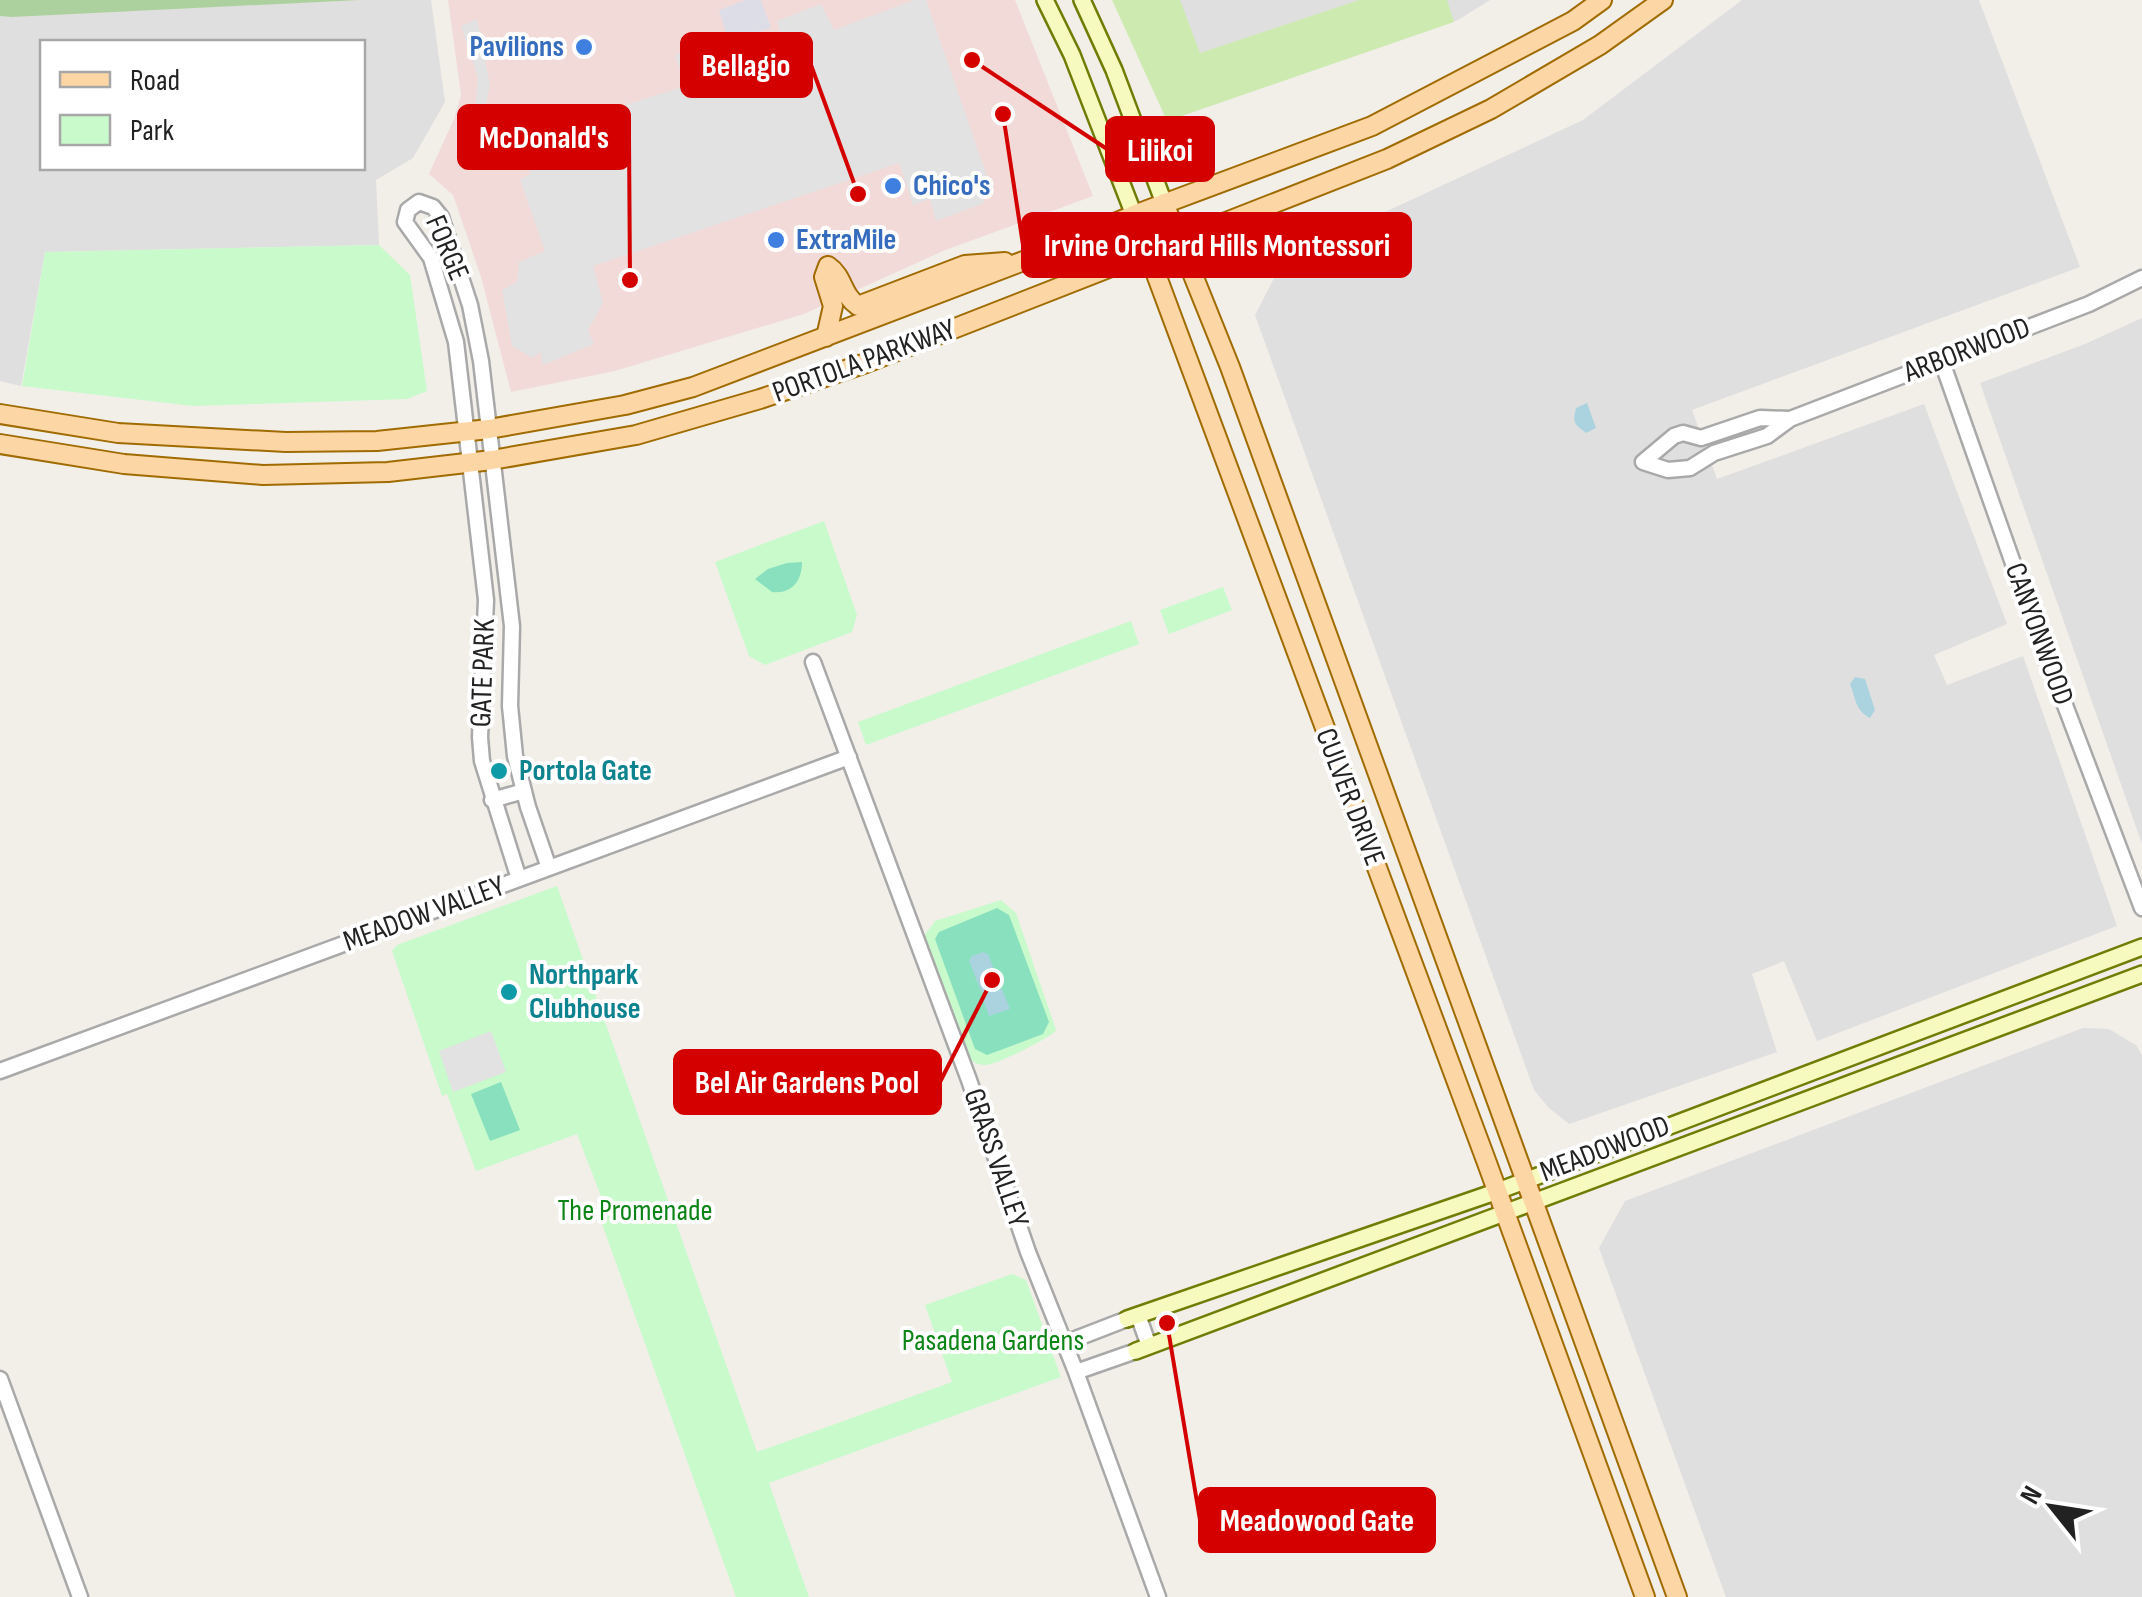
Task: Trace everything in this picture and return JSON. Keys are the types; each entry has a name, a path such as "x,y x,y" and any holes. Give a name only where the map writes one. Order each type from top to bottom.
{"main road":[{"name":"CULVER DRIVE","path":"1046,0 1072,55 1134,214 1645,1597"},
{"name":"CULVER DRIVE","path":"1082,0 1114,70 1230,366 1677,1597"},
{"name":"PORTOLA PARKWAY","path":"0,414 118,433 286,442 377,441 468,432 625,404 693,387 1026,260 1134,214 1372,126 1573,20 1602,0"},
{"name":"PORTOLA PARKWAY","path":"0,444 124,464 263,475 388,472 492,460 636,435 866,363 1387,159 1490,109 1600,46 1663,0"},
{"path":"826,338 833,306 824,277 828,266 837,272 847,298 858,306 965,265 1026,260"},
{"name":"MEADOWOOD","path":"1132,1318 1498,1191 2142,947"},
{"name":"MEADOWOOD","path":"1143,1348 2142,974"}],"street":[{"name":"FORGE","path":"472,462 456,342 442,290 425,248 404,222 408,210 420,202 438,211 459,269 481,362 492,460"},
{"name":"ARBORWOOD","path":"1790,419 1760,418 1701,438 1683,433 1644,462 1668,470 1690,468 1714,452 1766,436 1790,419 2089,304 2142,278"},
{"name":"CANYONWOOD","path":"1941,359 2038,634 2142,908"},
{"name":"GATE PARK","path":"492,460 512,626 510,706 515,756 549,868"},
{"name":"GATE PARK","path":"472,462 486,600 480,737 492,800 519,879"},
{"name":"GRASS VALLEY","path":"813,662 1158,1597"},
{"name":"MEADOW VALLEY","path":"0,1070 849,757"},
{"path":"492,800 524,792"},
{"path":"1132,1318 1143,1348"},
{"name":"MEADOWOOD","path":"1065,1343 1132,1318"},
{"name":"MEADOWOOD","path":"1076,1372 1143,1348"},
{"path":"0,1379 80,1597"}],"shaded area":[{"path":"431,0 445,102 413,158 376,180 379,245 45,252 21,386 0,381 0,16"},
{"path":"448,0 1015,0 1093,196 943,251 804,314 615,371 511,392 481,277 453,195 429,174 461,95"},
{"path":"746,0 761,0 771,28 728,40 719,10"},
{"path":"914,0 926,0 990,185 981,189 984,203 936,221 930,199 913,205 899,163 593,266 603,303 588,330 594,344 543,365 540,352 533,358 512,346 502,290 517,282 519,262 545,251 520,180 530,174 516,139 686,86 675,55 719,40 729,66 784,46 777,21 821,4 834,30"},
{"path":"1115,0 1490,0 1458,20 1167,121"},
{"path":"1742,0 1979,0 2080,267 1692,410 1717,479 1924,404 2007,624 1934,655 1947,685 2023,656 2117,926 1817,1041 1784,961 1752,974 1777,1052 1569,1124 1534,1090 1255,315 1284,259 1583,120"},
{"path":"477,19 490,85 483,118 474,120 478,78 461,26"},
{"path":"2142,318 2142,844 1980,383"},
{"path":"2083,1028 2109,1029 2137,1046 2142,1056 2142,1597 1726,1597 1599,1248 1625,1201"},
{"path":"491,1031 506,1072 453,1092 439,1051"}],"green space":[{"path":"0,0 361,0 12,17 0,16"},
{"path":"1112,0 1180,0 1200,53 1359,0 1447,0 1454,22 1167,121"},
{"path":"379,245 410,275 427,391 407,399 193,406 22,386 45,252"},
{"path":"824,521 857,615 852,632 765,665 749,656 715,562"},
{"path":"802,562 798,580 790,588 772,592 755,579 768,569"},
{"path":"1223,587 1232,610 1169,634 1160,610"},
{"path":"1131,621 1139,644 866,745 858,722"},
{"path":"557,886 757,1452 952,1382 925,1305 1012,1274 1026,1280 1061,1377 769,1483 809,1597 736,1597 597,1210 601,1196 577,1134 476,1171 447,1094 442,1096 392,951 397,945"},
{"path":"1001,900 1016,913 1056,1030 1022,1050 982,1065 965,1055 962,1036 924,936 935,921"},
{"path":"997,908 1009,915 1049,1022 1043,1034 987,1055 975,1049 935,939 939,932"},
{"path":"501,1082 520,1130 490,1141 471,1094"}],"water":[{"path":"1587,403 1596,428 1586,433 1574,417 1576,408"},
{"path":"1855,677 1865,679 1875,710 1870,718 1855,699 1850,684"},
{"path":"983,952 988,954 1000,985 998,990 1002,989 1010,1009 989,1016 982,996 986,994 981,991 969,961"}],"place":[{"name":"Pavilions","path":"584,47"},
{"name":"Lilikoi","path":"972,60"},
{"name":"Irvine Orchard Hills Montessori","path":"1003,114"},
{"name":"Chico's","path":"893,186"},
{"name":"Bellagio","path":"858,194"},
{"name":"ExtraMile","path":"776,240"},
{"name":"McDonald's","path":"630,280"},
{"name":"Portola Gate","path":"499,771"},
{"name":"Bel Air Gardens Pool","path":"992,980"},
{"name":"Northpark Clubhouse","path":"509,992"},
{"name":"Meadowood Gate","path":"1167,1323"}],"park label":[{"name":"The Promenade","path":"635,1211"},
{"name":"Pasadena Gardens","path":"993,1341"}]}
